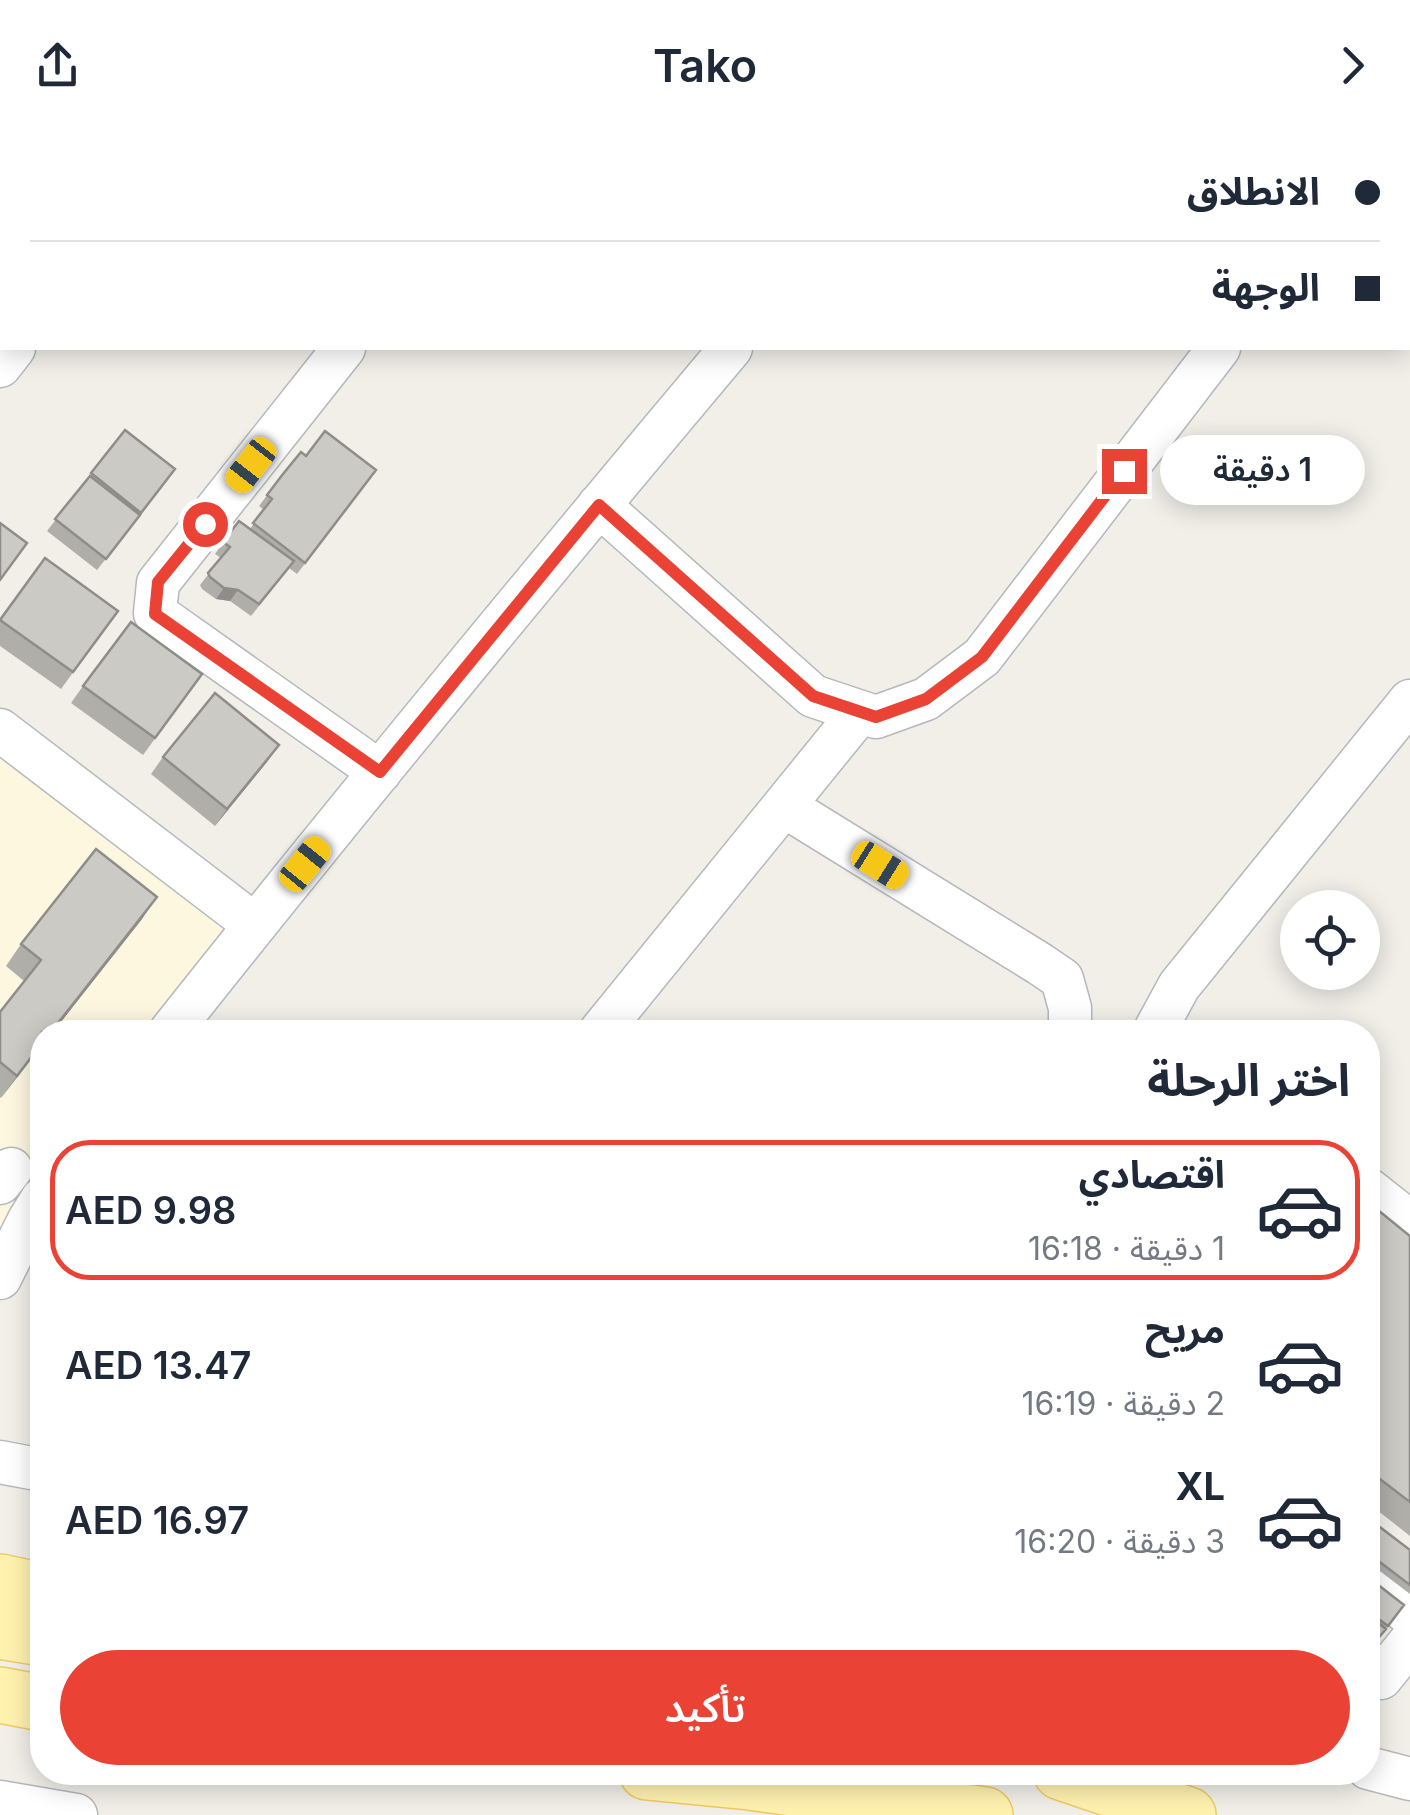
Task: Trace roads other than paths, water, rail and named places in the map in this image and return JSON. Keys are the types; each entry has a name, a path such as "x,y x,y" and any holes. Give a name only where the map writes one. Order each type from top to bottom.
{"main road":[{"path":"0,1582 30,1588"},
{"path":"0,1631 30,1636"},
{"path":"0,1695 30,1701"},
{"path":"771,1785 986,1815"},
{"path":"1099,1785 1188,1815"}],"street":[{"path":"342,350 158,582 155,614 380,772"},
{"path":"180,1020 729,350"},
{"path":"599,505 813,696 876,717 926,699 982,657 1217,350"},
{"path":"1165,1020 1180,986 1410,702"},
{"path":"610,1020 860,712"},
{"path":"0,730 255,925"},
{"path":"784,806 1062,980 1070,1020"},
{"path":"1380,1198 1410,1222"},
{"path":"0,1278 30,1218"},
{"path":"0,1462 30,1468"},
{"path":"1380,1591 1410,1615"},
{"path":"1386,1677 1410,1642"},
{"path":"0,1802 76,1815"}]}
